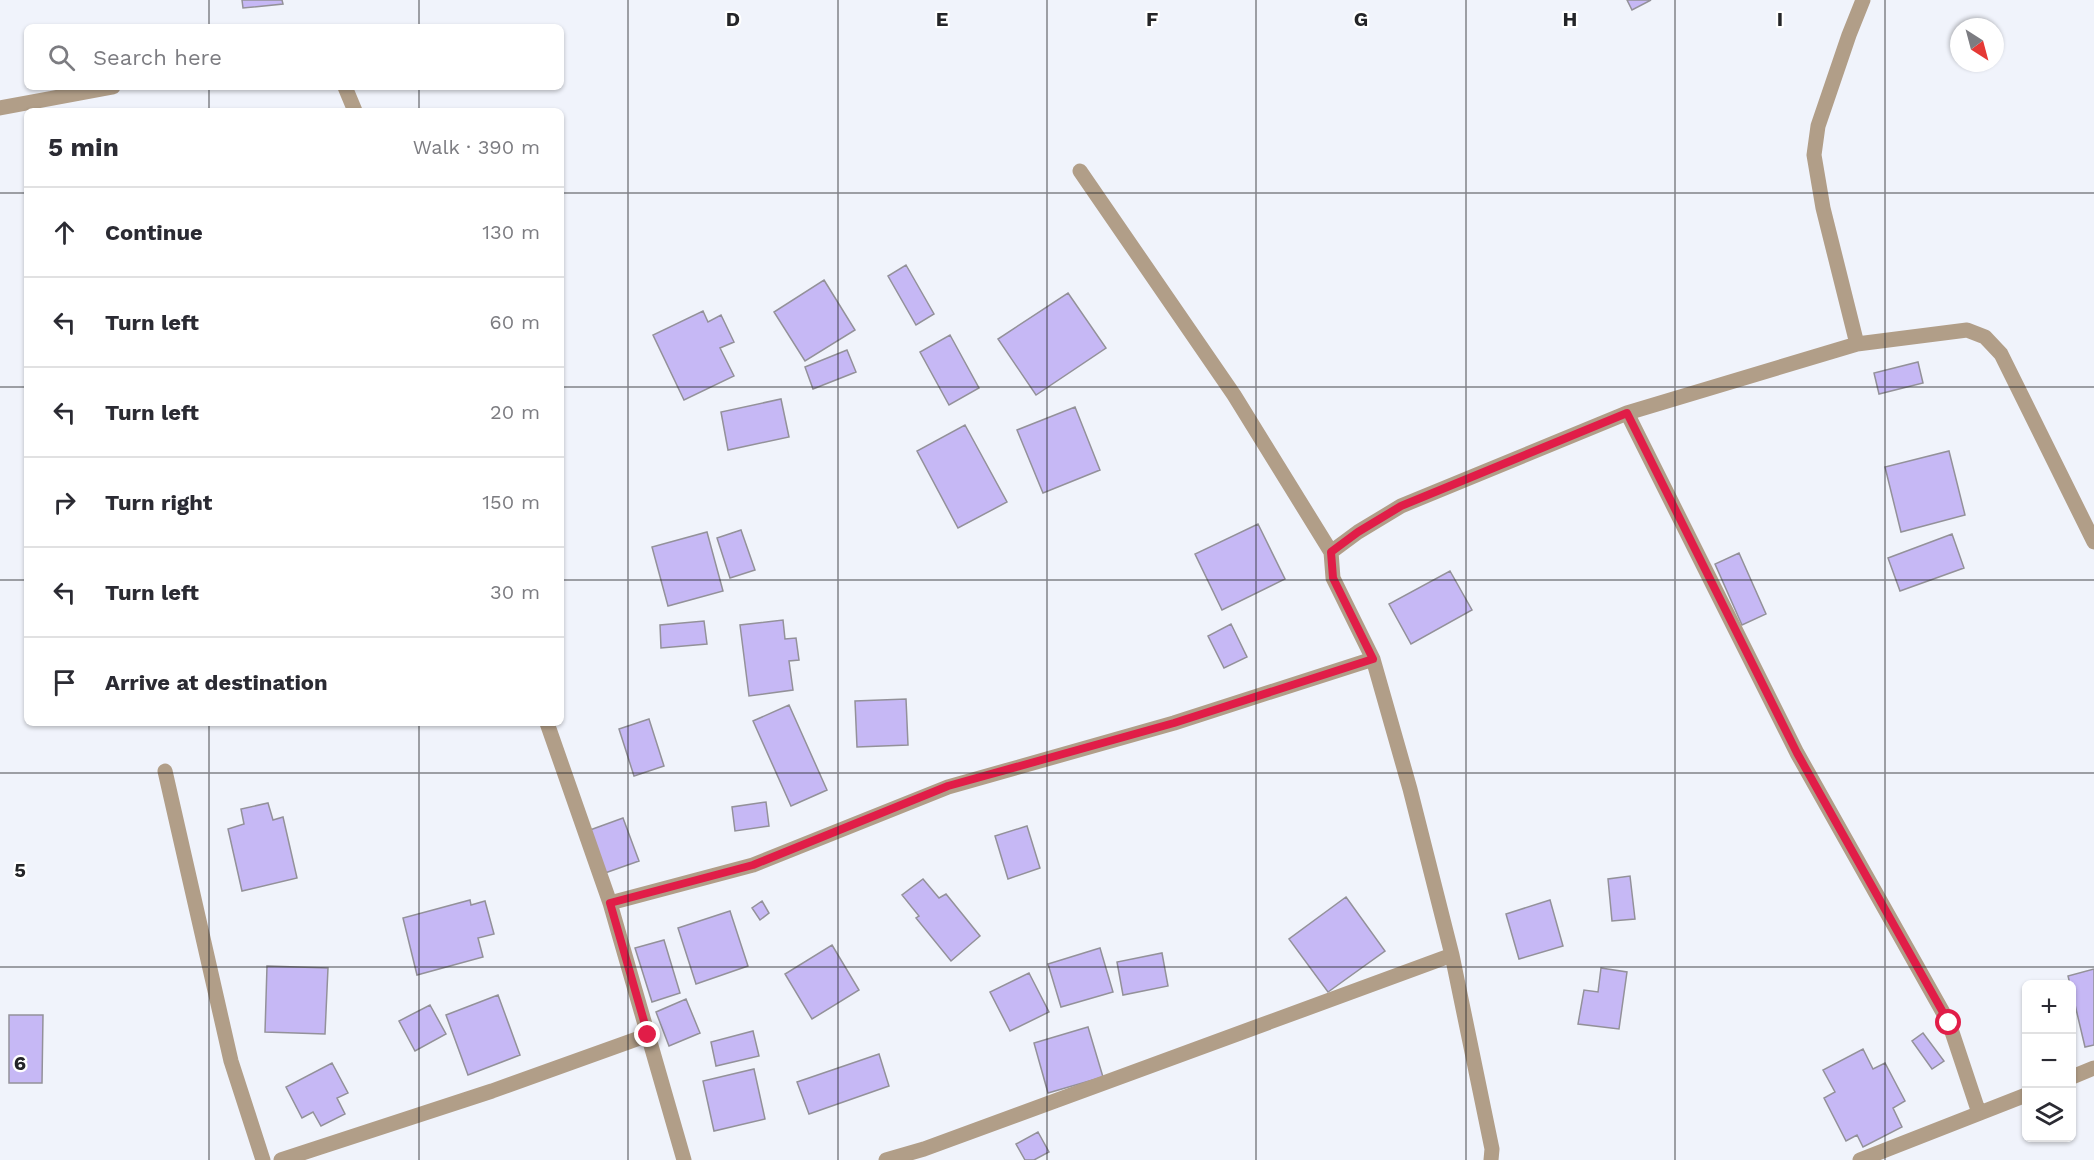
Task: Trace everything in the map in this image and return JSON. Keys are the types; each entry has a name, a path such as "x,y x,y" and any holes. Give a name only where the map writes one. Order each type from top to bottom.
{"street":[{"path":"1857,344 1823,208 1814,155 1818,126 1863,0"},
{"path":"0,108 97,90"},
{"path":"346,90 354,108"},
{"path":"1080,171 1234,395 1331,552 1333,578 1373,659 1410,789 1452,955 1492,1149 1491,1160"},
{"path":"1331,552 1358,532 1401,506 1627,413 1857,344 1967,330 1985,337 2001,354 2094,542"},
{"path":"1627,413 1797,753 1949,1023 1979,1113"},
{"path":"610,903 753,865 948,786 1174,723 1373,659"},
{"path":"548,726 610,903 684,1160"},
{"path":"165,771 231,1061 263,1160"},
{"path":"886,1160 924,1149 1452,955"},
{"path":"281,1160 492,1091 648,1035"},
{"path":"2076,1075 2094,1068"},
{"path":"1860,1160 2022,1097"}],"building":[{"path":"242,0 282,0 283,4 243,8"},
{"path":"1627,0 1651,0 1632,10"},
{"path":"906,265 934,314 916,325 888,276"},
{"path":"824,280 855,330 805,361 774,312"},
{"path":"1068,293 1106,348 1036,395 998,339"},
{"path":"703,311 708,322 721,315 734,342 720,348 734,376 684,400 653,335"},
{"path":"950,335 979,388 949,405 920,352"},
{"path":"847,350 856,372 813,389 805,367"},
{"path":"1918,362 1923,383 1879,394 1874,373"},
{"path":"781,399 789,437 728,450 721,412"},
{"path":"1075,407 1100,470 1043,493 1017,430"},
{"path":"965,425 1007,502 958,528 917,451"},
{"path":"1949,451 1965,515 1901,532 1885,467"},
{"path":"1258,524 1285,579 1222,610 1195,554"},
{"path":"741,530 755,570 730,578 717,538"},
{"path":"707,532 723,591 668,606 652,547"},
{"path":"1952,534 1964,568 1900,591 1888,558"},
{"path":"1739,553 1766,614 1742,625 1715,564"},
{"path":"1450,571 1472,610 1411,644 1389,604"},
{"path":"783,620 785,639 796,638 799,660 789,661 793,690 749,696 740,625"},
{"path":"704,621 707,644 661,648 660,625"},
{"path":"1231,624 1247,657 1224,668 1208,636"},
{"path":"906,699 908,745 857,747 855,701"},
{"path":"789,705 827,790 791,806 753,721"},
{"path":"649,719 664,766 634,776 619,729"},
{"path":"766,802 769,826 735,831 732,807"},
{"path":"268,803 273,820 283,817 297,878 242,891 228,829 244,824 241,809"},
{"path":"623,818 639,861 605,873 590,830"},
{"path":"1027,826 1040,868 1008,879 995,836"},
{"path":"1630,876 1635,919 1612,921 1608,879"},
{"path":"923,879 939,898 946,894 980,936 951,961 916,918 919,916 902,895"},
{"path":"1346,897 1385,951 1328,992 1289,939"},
{"path":"470,900 471,905 485,901 494,934 478,938 483,957 417,975 403,918"},
{"path":"1550,900 1563,946 1519,959 1506,914"},
{"path":"762,901 769,913 760,920 752,908"},
{"path":"730,911 748,966 696,984 678,928"},
{"path":"664,940 680,993 652,1002 635,948"},
{"path":"832,945 859,990 812,1019 785,974"},
{"path":"1100,948 1113,992 1061,1007 1048,964"},
{"path":"1162,953 1168,986 1123,995 1117,962"},
{"path":"267,966 328,968 325,1034 265,1032"},
{"path":"1601,968 1627,972 1619,1029 1578,1024 1584,990 1598,992"},
{"path":"2094,969 2094,1045 2085,1047 2076,1009 2076,980 2069,980 2068,976"},
{"path":"1029,973 1049,1012 1010,1031 990,992"},
{"path":"498,995 520,1055 468,1075 446,1015"},
{"path":"686,999 700,1033 669,1046 656,1012"},
{"path":"430,1005 446,1034 415,1051 399,1021"},
{"path":"9,1015 43,1015 42,1083 9,1083"},
{"path":"1088,1027 1103,1077 1048,1093 1034,1043"},
{"path":"753,1031 759,1056 716,1066 711,1042"},
{"path":"1923,1033 1944,1061 1932,1069 1912,1041"},
{"path":"1863,1049 1873,1069 1885,1063 1905,1101 1893,1108 1902,1127 1863,1147 1857,1135 1846,1141 1824,1098 1835,1092 1823,1070"},
{"path":"879,1054 889,1086 809,1114 797,1082"},
{"path":"332,1063 348,1093 337,1098 345,1114 321,1126 313,1112 302,1118 286,1087"},
{"path":"754,1069 765,1119 714,1131 703,1081"},
{"path":"1038,1132 1049,1152 1034,1160 1025,1160 1016,1144"}],"route":[{"path":"648,1035 610,903 753,865 948,786 1174,723 1373,659 1333,578 1331,552 1358,532 1401,506 1627,413 1797,753 1949,1023"}]}
